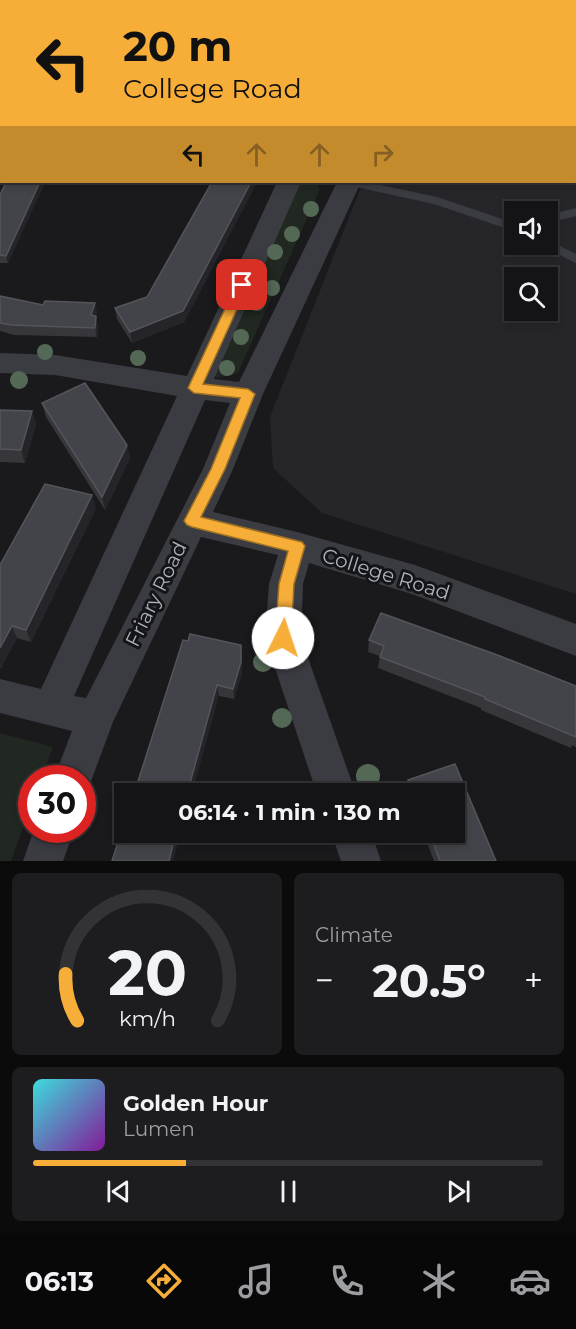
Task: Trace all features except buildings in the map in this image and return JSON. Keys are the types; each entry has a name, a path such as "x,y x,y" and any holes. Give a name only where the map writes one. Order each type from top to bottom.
{"street":[{"path":"50,709 289,183"},
{"name":"Friary Road","path":"78,765 96,717 218,469 248,394 350,183"},
{"path":"0,363 55,365 194,388 248,394"},
{"name":"College Road","path":"192,521 297,546 415,580 576,640"},
{"path":"297,546 286,584 283,638 333,783"},
{"path":"0,696 50,709 96,717"},
{"path":"43,861 49,843"},
{"path":"355,843 361,861"}],"lane":[{"path":"355,183 437,201 504,224"},
{"path":"558,216 576,212"},
{"path":"558,249 576,259"}],"shaded area":[{"path":"298,183 317,183 320,189 238,373 217,378 211,371"},
{"path":"363,183 576,183 576,594 322,513 273,468 270,417"},
{"path":"0,733 53,747 46,765 18,765 18,841 11,861 0,861"}],"route":[{"path":"242,285 194,388 248,394 218,469 192,521 297,546 286,584 283,638"}]}
